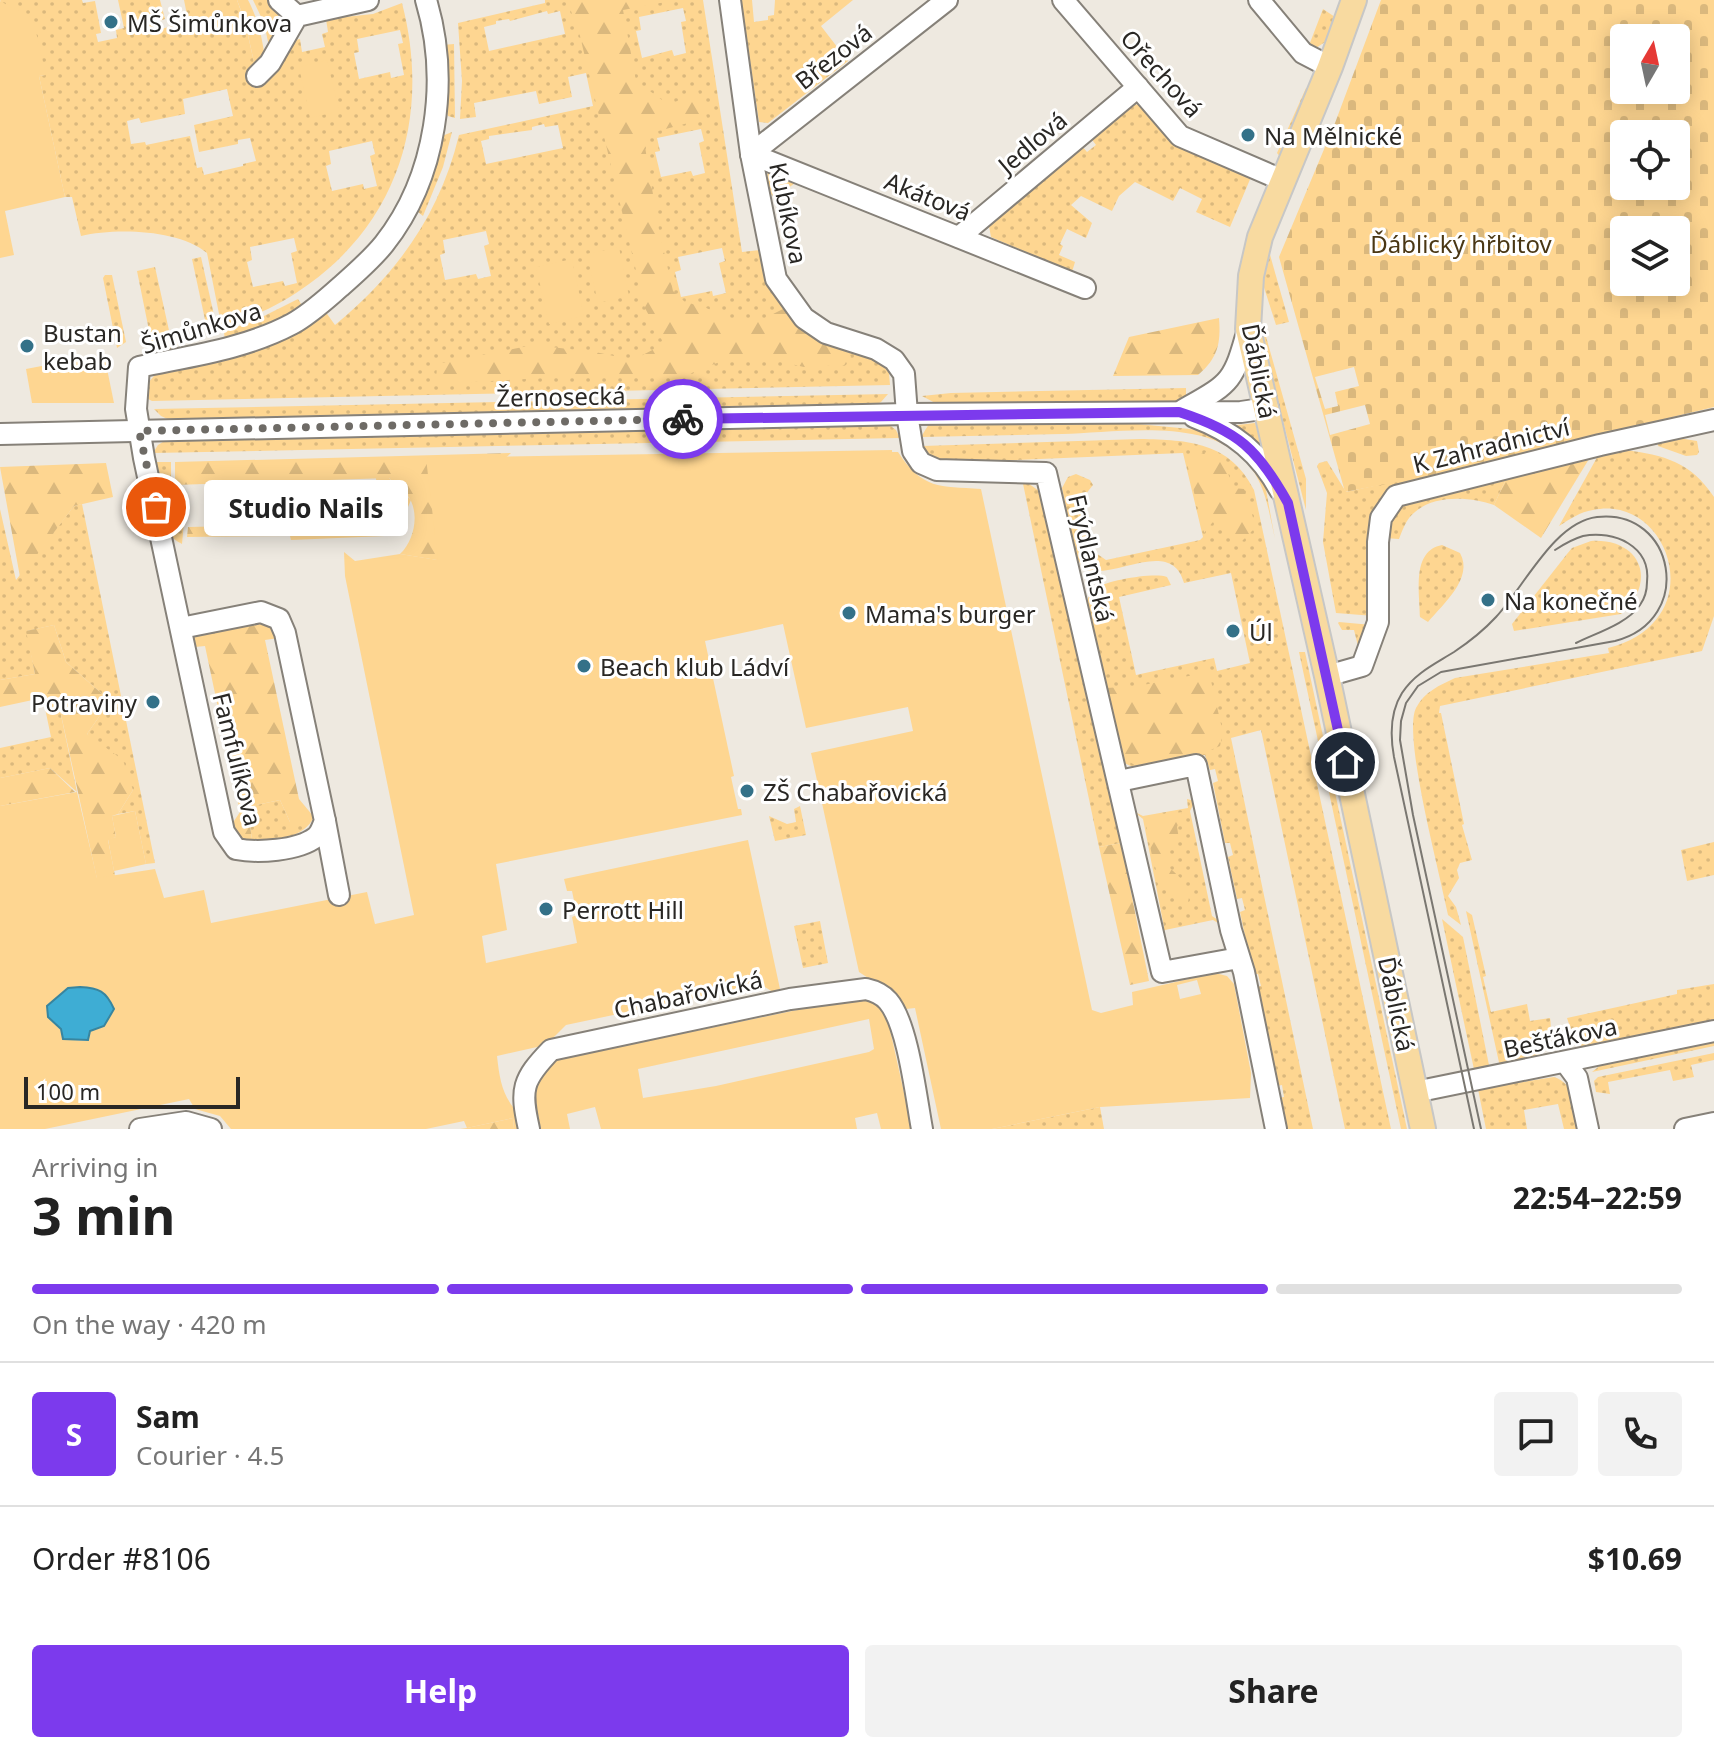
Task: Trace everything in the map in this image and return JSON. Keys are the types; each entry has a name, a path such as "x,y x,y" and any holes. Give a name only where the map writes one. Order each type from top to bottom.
{"main road":[{"name":"Ďáblická","path":"1354,0 1256,250 1248,329 1327,676 1423,1129"}],"street":[{"path":"279,0 297,16"},
{"path":"257,76 270,63 297,16 368,0"},
{"name":"Šimůnkova","path":"139,431 136,405 139,367 224,349 292,324 362,268 384,244 425,169 434,125 439,81 426,0"},
{"name":"Kubíkova","path":"730,0 751,154 776,279 804,318 826,333 876,349 894,360 904,374 907,414"},
{"name":"Březová","path":"751,154 947,0"},
{"name":"Ořechová","path":"1063,0 1180,136 1282,180"},
{"path":"1259,0 1303,53 1330,67"},
{"name":"Jedlová","path":"959,237 1138,87"},
{"name":"Akátová","path":"751,154 1085,288"},
{"path":"1179,412 1216,392 1228,381 1239,361 1248,329"},
{"name":"Žernosecká","path":"0,434 907,414 1241,412 1268,408"},
{"path":"1179,412 1220,427 1240,440 1272,475 1288,503"},
{"name":"Frýdlantská","path":"907,414 913,451 921,463 937,470 1046,473 1162,972 1239,958"},
{"name":"K Zahradnictví","path":"1327,676 1362,666 1378,622 1381,518 1396,496 1714,420"},
{"name":"Famfulíkova","path":"139,431 224,832 236,849 255,853 305,843 319,835 325,821"},
{"path":"181,628 261,612 279,619 285,633 339,895"},
{"path":"1119,781 1196,765 1276,1129"},
{"name":"Chabařovická","path":"529,1129 522,1094 525,1080 551,1050 790,999 866,989 887,999 900,1023 922,1129"},
{"name":"Bešťákova","path":"1415,1092 1714,1031"},
{"path":"1566,1063 1577,1078 1588,1129"},
{"path":"140,1129 186,1122 211,1129"},
{"path":"1685,1129 1714,1123"}],"green space":[{"path":"0,0 95,1 101,33 96,34 98,42 117,38 116,30 124,28 118,0 160,0 165,19 159,21 161,29 180,24 179,17 187,15 184,0 237,0 258,80 292,41 300,39 302,52 325,47 322,34 328,32 326,19 373,14 402,3 410,43 412,83 409,122 401,159 387,194 367,227 341,257 299,291 256,314 221,324 207,253 195,245 146,232 81,236 72,197 65,197 39,76 45,75","holes":["400,30 403,43 398,44 404,75 391,78 390,72 359,79 354,53 359,52 357,39","227,89 233,116 194,125 199,152 238,144 238,140 250,138 256,161 204,175 202,167 197,168 190,136 146,145 145,142 131,144 127,121 139,118 141,123 185,114 183,99","372,141 375,154 370,156 377,186 364,189 363,184 332,191 326,166 331,164 329,151","294,238 297,251 291,253 297,283 285,286 283,281 253,287 247,262 252,260 250,247"]},
{"path":"237,0 248,0 259,28 265,58 255,67 245,21"},
{"path":"253,0 271,0 278,14 279,31 270,51 264,23"},
{"path":"545,0 703,0 742,252 760,250 772,288 789,316 800,327 831,345 878,362 889,373 890,385 152,401 146,398 148,383 159,370 325,311 335,325 378,285 413,240 440,191 459,135 593,106 586,73 568,77 572,97 539,104 536,91 474,103 476,117 460,119 462,81 458,23 545,3","holes":["683,8 686,21 681,22 686,53 674,56 672,50 642,58 636,31 641,30 639,17","547,11 548,14 560,11 565,34 489,51 484,27 496,24 496,21 510,21","544,124 545,127 558,125 563,148 486,164 481,141 489,139 489,136 532,130 532,127","701,129 704,141 699,143 705,173 693,176 691,171 661,177 655,152 660,151 657,138","486,231 489,244 484,246 491,276 478,279 476,274 445,280 440,255 445,253 443,240","722,248 725,261 719,263 726,293 713,296 712,291 681,297 675,272 681,270 678,257"]},
{"path":"567,0 676,0 623,10 636,81 669,105 698,91 707,118 643,135 673,291 685,302 733,320 763,319 783,309 807,333 851,356 846,365 804,367 765,358 722,361 679,378 544,378 436,384 437,364 533,345 633,360 664,344 645,308 580,36"},
{"path":"741,0 752,0 754,22 768,20 768,16 774,15 775,0 853,0 821,26 848,61 768,123 759,122"},
{"name":"Ďáblický hřbitov","path":"1381,0 1714,0 1714,407 1442,473 1345,492 1279,257 1335,123","holes":["1354,367 1359,386 1335,392 1338,406 1325,409 1315,377","1365,405 1370,424 1330,435 1325,415"]},
{"path":"0,1 33,19 46,75 39,76 65,197 5,211 14,255 0,258"},
{"path":"1323,9 1335,17 1331,38 1316,48 1308,48"},
{"path":"454,44 455,118 448,116 444,107 442,45"},
{"path":"327,60 339,111 310,118 299,67"},
{"path":"1306,88 1310,91 1281,158 1277,153"},
{"path":"1129,104 1141,105 1251,177 1230,227 1196,212 1202,199 1180,188 1173,201 1135,182 1119,196 1112,211 1081,196 1071,205 1092,223 1086,238 1067,229 1060,244 1063,246 1059,255 1075,262 1072,272 991,237 989,226 993,218 1081,145 1087,152 1096,145 1090,137"},
{"path":"452,132 443,167 423,216 413,208 437,142"},
{"path":"769,169 798,181 774,198 768,184"},
{"path":"1267,244 1289,322 1276,325 1260,275"},
{"path":"619,247 629,296 598,303 587,254"},
{"path":"201,257 216,324 207,329 192,259"},
{"path":"572,259 584,316 549,324 536,267"},
{"path":"155,267 170,335 182,333 179,344 173,350 154,355 137,271"},
{"path":"112,275 126,342 117,348 103,278"},
{"path":"298,299 304,309 289,318 225,342 224,331 254,321"},
{"path":"1258,308 1306,479 1306,510 1275,390"},
{"path":"1219,318 1217,350 1198,375 1113,376 1129,337"},
{"path":"104,354 114,403 32,403 26,369"},
{"path":"1186,388 1186,400 1170,402 939,405 922,396 951,393"},
{"path":"888,394 871,407 174,422 154,409"},
{"path":"1714,411 1388,498 1374,616 1336,613 1323,542 1327,493 1317,466 1319,463 1327,461 1346,492"},
{"path":"1095,420 1201,430 1228,439 1264,479 1275,539 1264,494 1255,474 1240,456 1223,444 1202,436 1155,430 921,437 929,424 936,422"},
{"path":"1255,423 1265,454 1229,426"},
{"path":"888,424 900,438 153,453 166,440"},
{"path":"1672,437 1697,441 1699,452 1686,456 1658,446 1657,440"},
{"path":"1140,439 1191,443 1220,453 1233,462 1254,490 1391,1129 1345,1129 1261,730 1231,738 1313,1129 1285,1129 1279,1098 1284,1097 1282,1085 1277,1086 1256,987 1261,986 1258,974 1253,974 1240,912 1245,910 1242,898 1237,899 1228,857 1233,855 1230,843 1225,843 1213,783 1218,781 1215,769 1210,770 1205,755 1137,769 1122,762 1086,604 1090,595 1102,585 1121,580 1153,575 1167,577 1171,585 1119,597 1136,675 1214,658 1217,671 1250,663 1231,573 1184,583 1177,569 1155,561 1110,570 1084,569 1076,557 1062,488 1068,477 1076,474 1090,480 1093,485 1081,500 1090,549 1106,560 1200,540 1203,537 1183,453 945,463 930,458 922,446"},
{"path":"892,450 898,452 924,480 933,484 981,489 1092,1010 1101,1013 1133,1005 1132,992 1215,973 1227,976 1234,984 1251,1073 1250,1098 1100,1107 992,1129 941,1129 915,1008 906,1009 900,999 859,972 811,753 913,731 908,707 806,728 783,624 705,641 734,776 731,777 742,815 496,864 507,930 482,936 486,963 577,943 572,917 577,915 572,891 567,891 564,879 748,840 780,989 773,992 760,984 566,1025 546,1045 497,1056 504,1090 523,1118 521,1129 514,1129 513,1118 467,1128 464,1121 426,1129 231,1129 220,1116 195,1109 189,1099 45,1129 0,1129 0,806 77,792 97,878 155,869 164,898 204,890 211,923 367,892 375,924 414,915 345,576 344,552 355,561 400,554 438,560 426,458","holes":["1197,980 1201,994 1180,999 1177,985","68,988 104,1026 90,1031 86,1041 63,1039 62,1029 49,1017 47,1007"]},
{"path":"1625,450 1676,462 1696,476 1714,497 1714,616 1702,651 1440,706 1462,825 1472,860 1460,863 1457,870 1459,878 1448,896 1456,907 1461,925 1448,915 1422,799 1414,744 1416,708 1428,693 1455,678 1609,653 1608,648 1641,634 1661,613 1670,588 1669,562 1659,539 1642,521 1620,510 1593,510 1559,526 1600,452"},
{"path":"1210,451 1223,458 1233,488 1244,489 1256,527 1237,546 1216,518 1204,533 1186,459"},
{"path":"511,453 485,477 443,561 400,554 411,536 413,508 409,498 389,478 175,485 175,462"},
{"path":"1592,454 1541,538 1494,505 1507,477"},
{"path":"153,462 171,462 171,490 158,479"},
{"path":"106,463 113,497 74,506 20,577 0,467"},
{"path":"1507,477 1494,505 1465,499 1433,502 1412,515 1399,539 1384,538 1386,519 1400,503"},
{"path":"376,478 389,478 411,500 408,507 394,496 377,492"},
{"path":"1022,479 1042,493 1121,843 1099,847"},
{"path":"82,504 155,863 146,864 135,811 118,814 133,790 87,734 110,701 66,662 54,625 27,631 35,674 0,680 0,509 16,580 74,506"},
{"path":"374,510 384,511 394,522 390,533 385,536 291,540 290,536 187,537 188,527 373,523"},
{"path":"180,512 184,522 182,544 172,537 169,528 171,519"},
{"path":"1591,541 1622,547 1639,564 1639,589 1632,602 1621,614 1514,631 1512,624 1572,548"},
{"path":"1442,545 1460,553 1463,572 1455,590 1428,622 1420,617 1419,574 1425,555"},
{"path":"264,621 276,624 279,638 265,640 299,799 314,817 311,822 290,822 280,800 247,807 252,839 242,842 232,824 240,812 205,646 195,647 192,634"},
{"path":"1338,623 1372,625 1364,645 1358,646 1354,630 1342,630"},
{"path":"54,625 66,662 110,701 87,734 123,760 133,790 118,814 112,816 116,837 108,840 120,901 97,879 60,710 46,713 42,698 0,707 0,680 35,674 26,631"},
{"path":"1299,652 1305,652 1407,1129 1401,1129"},
{"path":"1209,672 1223,733 1220,746 1199,755 1135,765 1122,758 1107,688 1138,686"},
{"path":"60,710 77,792 50,768 0,778 0,748 51,737 46,713"},
{"path":"50,768 75,792 0,806 0,778"},
{"path":"1187,799 1195,801 1190,811 1212,916 1224,924 1213,920 1165,930 1161,938 1164,927 1143,819 1133,811 1143,816 1188,808"},
{"path":"280,800 290,822 311,822 300,832 284,838 267,841 252,839 247,807"},
{"path":"800,806 806,835 775,841 769,816 787,824 796,822 794,809"},
{"path":"135,811 146,864 114,871 108,839 116,837 112,816"},
{"path":"1182,812 1177,827 1179,839 1167,853 1166,864 1187,887 1187,905 1181,905 1171,896 1159,876 1145,818"},
{"path":"1714,842 1714,875 1687,881 1681,850"},
{"path":"1121,843 1149,981 1130,985 1099,847"},
{"path":"1466,911 1472,915 1491,1012 1527,1004 1530,1021 1550,1018 1548,1040 1536,1060 1500,1067"},
{"path":"1442,919 1463,937 1490,1070 1475,1074"},
{"path":"820,921 828,963 803,968 794,926"},
{"path":"1714,984 1714,1023 1585,1050 1573,1036 1567,1018 1677,994 1677,990"},
{"path":"860,997 874,1002 887,1016 912,1129 881,1129 877,1113 855,1118 857,1129 601,1129 595,1107 567,1114 570,1129 541,1129 536,1098 538,1080 549,1065 560,1059","holes":["869,1019 874,1049 716,1086 643,1098 638,1069"]},
{"path":"1714,1039 1714,1046 1592,1072 1603,1063"},
{"path":"1714,1053 1714,1060 1691,1065 1694,1077 1673,1081 1670,1070 1608,1082 1610,1094 1596,1092 1594,1081 1598,1077"},
{"path":"1554,1077 1571,1091 1580,1129 1564,1129 1558,1104 1524,1110 1527,1129 1486,1129 1478,1089"},
{"path":"1100,1107 1104,1129 992,1129"},
{"path":"513,1118 514,1129 460,1129 467,1128"}],"water":[{"path":"80,987 101,992 114,1009 104,1026 90,1031 88,1040 63,1039 61,1029 48,1017 47,1006 68,988"}],"tram line":[{"path":"1474,1129 1394,757 1393,716 1398,700 1413,680 1491,622 1541,558 1567,531 1597,517 1623,519 1644,530 1658,547 1666,568 1665,590 1657,612 1641,629 1615,641 1441,672 1418,686 1406,703 1401,721 1400,740 1413,815 1481,1129"},
{"path":"1555,550 1583,536 1618,538 1637,550 1647,569 1645,594 1634,612 1619,623 1576,643"}],"way so far":[{"path":"156,507 139,431 683,419"}],"place":[{"name":"MŠ Šimůnkova","path":"111,22"},
{"name":"Na Mělnické","path":"1248,135"},
{"name":"Bustan kebab","path":"27,346"},
{"name":"Studio Nails","path":"156,507"},
{"name":"Na konečné","path":"1488,600"},
{"name":"Mama's burger","path":"849,613"},
{"name":"Úl","path":"1233,631"},
{"name":"Beach klub Ládví","path":"584,666"},
{"name":"Potraviny","path":"153,702"},
{"name":"ZŠ Chabařovická","path":"747,791"},
{"name":"Perrott Hill","path":"546,909"}],"route":[{"path":"683,419 1179,412 1220,427 1255,454 1288,503 1345,762"}]}
